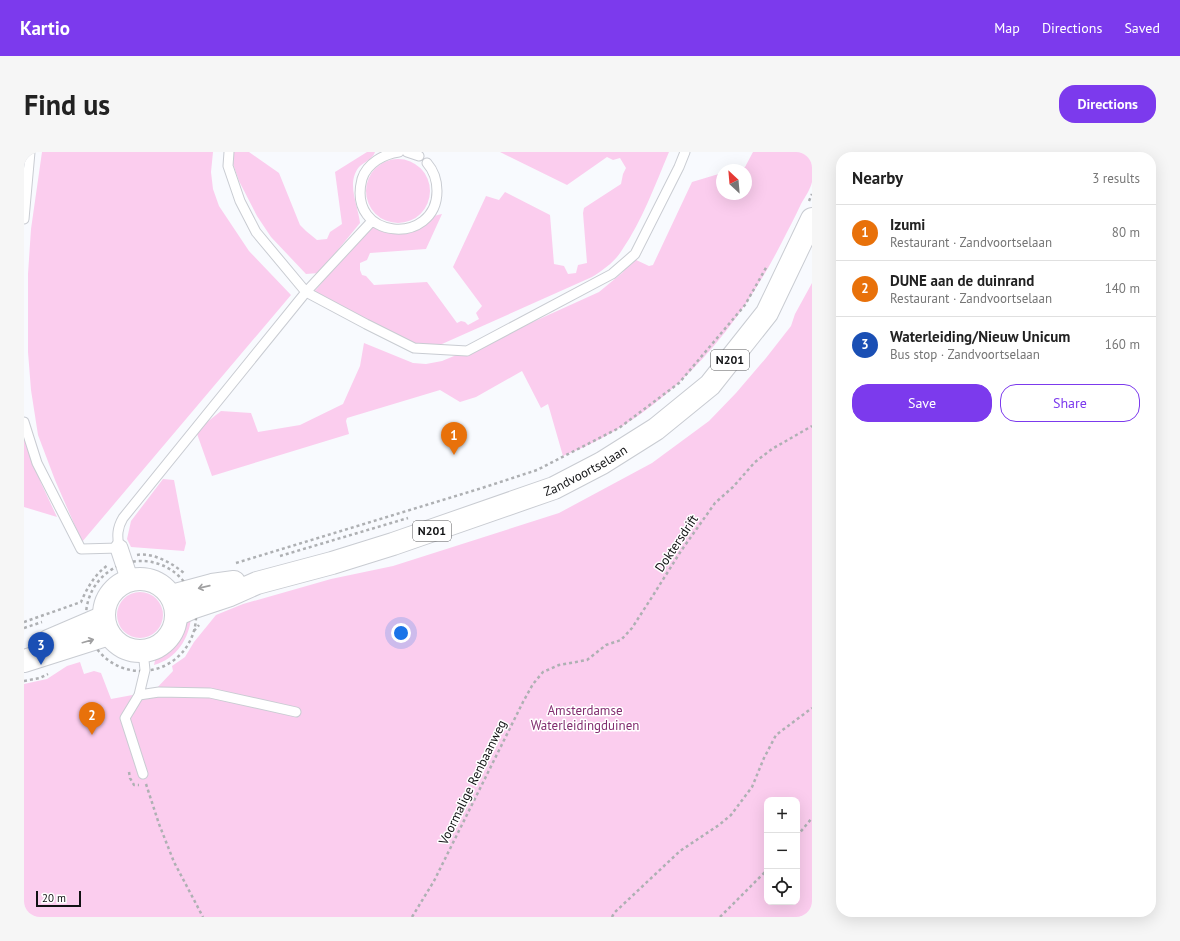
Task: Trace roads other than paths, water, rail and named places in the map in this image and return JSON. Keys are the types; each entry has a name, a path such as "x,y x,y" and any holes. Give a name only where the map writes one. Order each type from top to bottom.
{"main road":[{"name":"Zandvoortselaan","path":"177,597 194,607 230,595 257,583 332,563 393,544 554,488 602,463 656,429 710,385 767,313 810,210"},
{"path":"143,579 150,581 177,597 172,631 166,639 155,648 143,651 124,648 118,644 106,626 104,608 108,599 119,586 130,581 143,579"},
{"path":"24,652 78,627 106,626"},
{"path":"24,661 106,626"}],"street":[{"path":"120,553 130,581"}],"lane":[{"path":"24,219 30,152"},
{"path":"229,152 228,166 240,200 256,232 306,292 414,348 467,351 612,274 635,254 679,167 685,152"},
{"path":"399,152 388,153 375,161 364,173 361,186 362,201 372,221 386,228 400,229 415,226 426,219 435,208 437,183 432,169 427,163"},
{"path":"407,152 419,156"},
{"path":"24,422 37,463 81,549 120,553 117,537 119,526 123,518 306,292 372,221"},
{"path":"143,651 145,670 139,695 125,718 143,774"},
{"path":"139,695 160,692 210,693 296,712"}],"place":[{"name":"Izumi","path":"454,455"},
{"name":"Waterleiding/Nieuw Unicum","path":"41,665"},
{"name":"DUNE aan de duinrand","path":"92,735"}],"park label":[{"name":"Amsterdamse Waterleidingduinen","path":"585,718"}]}
